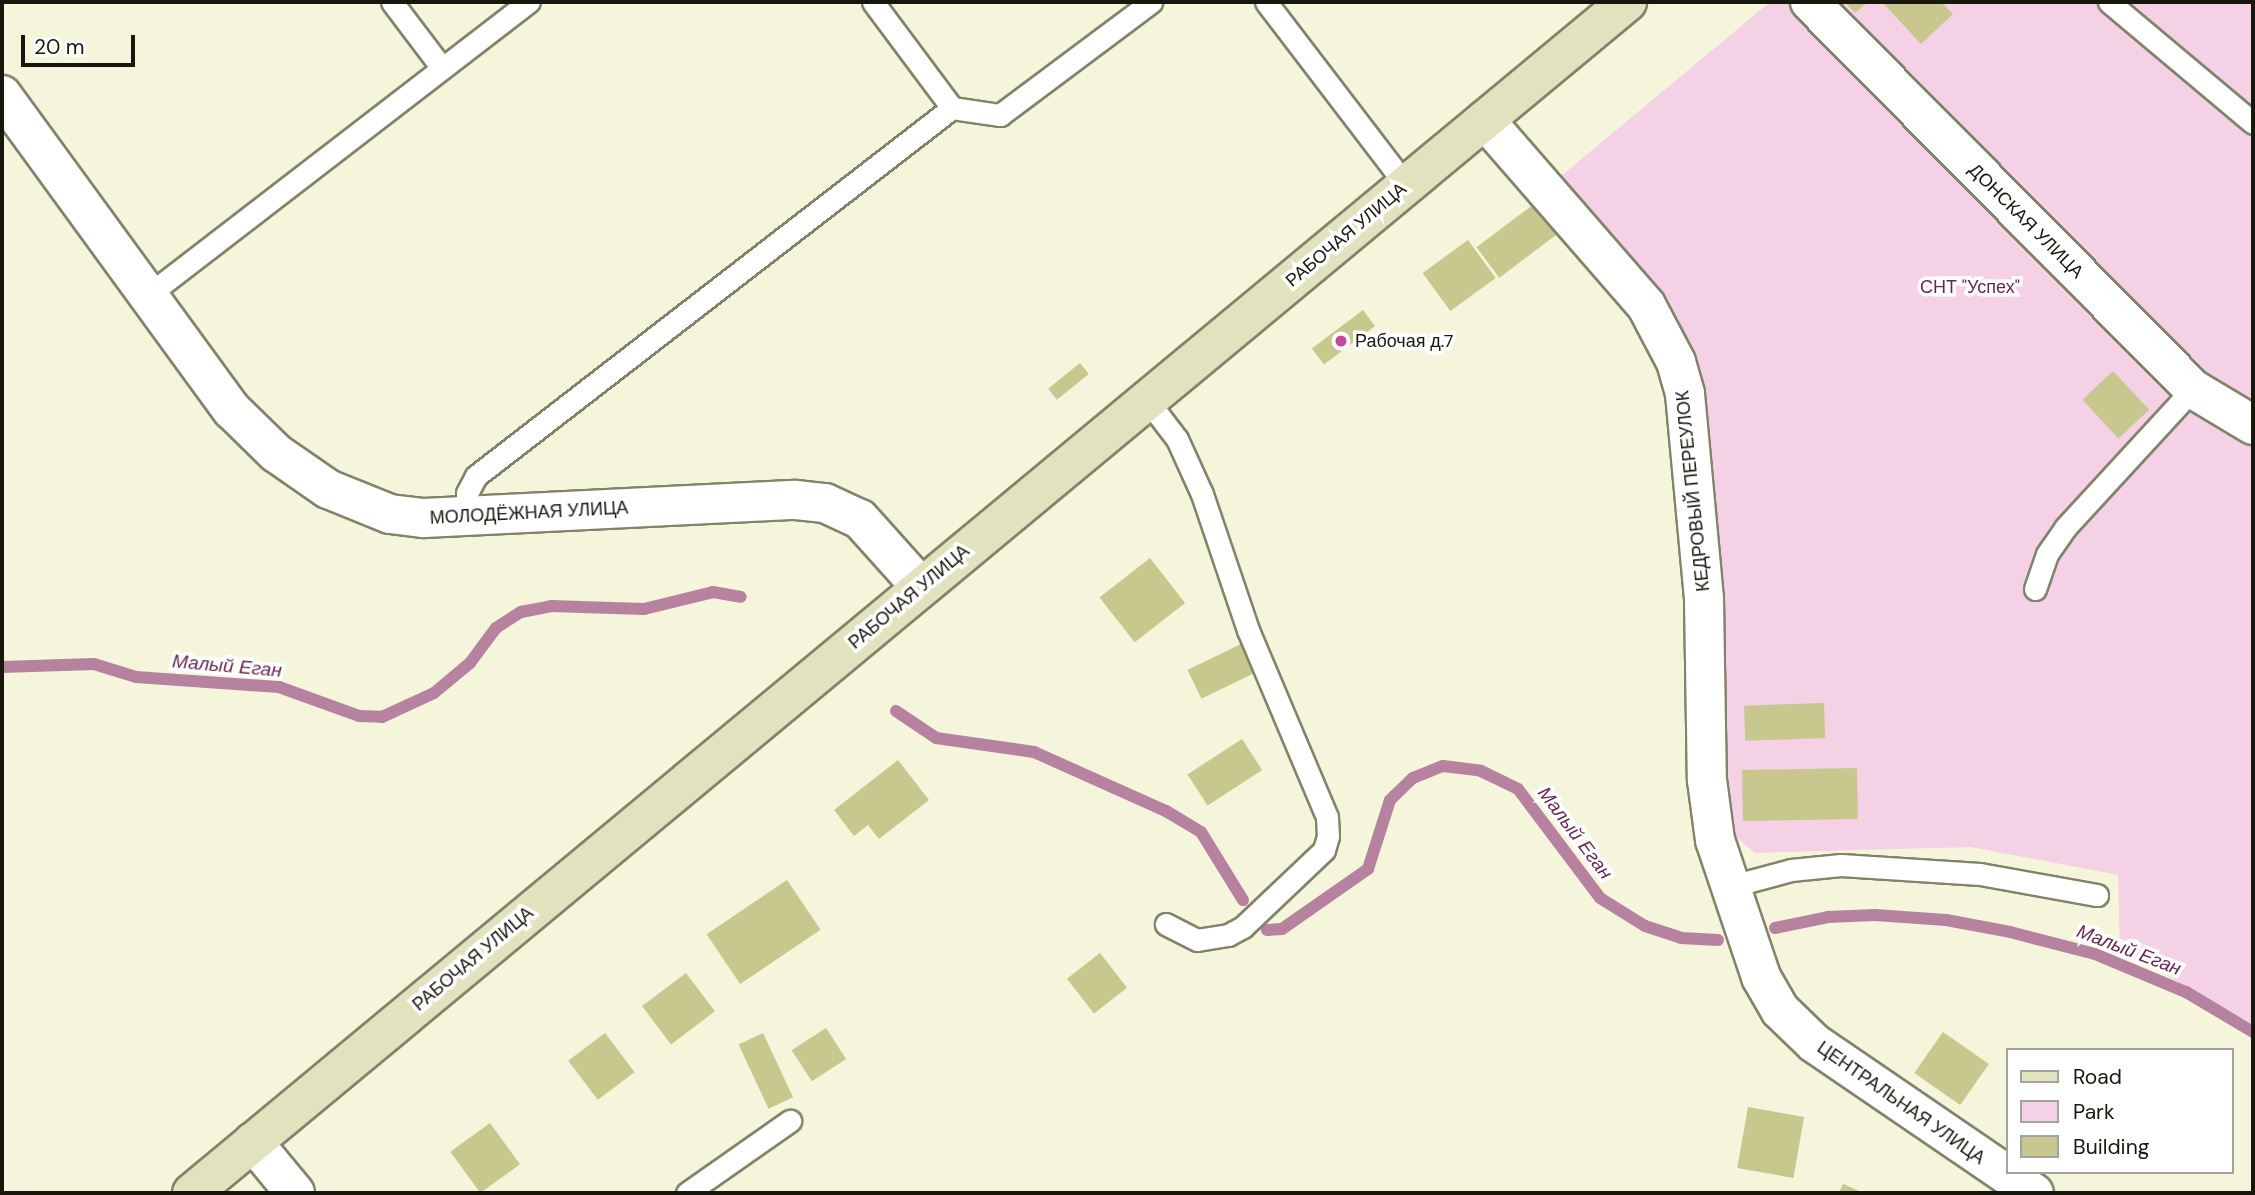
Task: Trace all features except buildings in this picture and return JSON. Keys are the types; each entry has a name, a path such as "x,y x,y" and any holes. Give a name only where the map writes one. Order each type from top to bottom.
{"street":[{"name":"РАБОЧАЯ УЛИЦА","path":"192,1193 1627,2"},
{"name":"ДОНСКАЯ УЛИЦА","path":"1810,2 2193,389 2253,425"},
{"name":"МОЛОДЁЖНАЯ УЛИЦА","path":"2,95 232,410 303,473 390,513 468,519 796,500 825,503 868,526 921,587"},
{"name":"КЕДРОВЫЙ ПЕРЕУЛОК","path":"1485,120 1646,305 1676,362 1685,394 1704,599 1707,780 1715,840 1728,887"},
{"name":"ЦЕНТРАЛЬНАЯ УЛИЦА","path":"1728,887 1761,977 1780,1010 1859,1078 2034,1193"},
{"path":"253,1142 295,1193"}],"lane":[{"path":"392,2 442,68"},
{"path":"148,295 529,2"},
{"path":"873,2 952,108 1000,115 1151,2"},
{"path":"1266,2 1406,185"},
{"path":"2109,2 2253,123"},
{"path":"468,519 468,486 476,476 952,108"},
{"path":"2035,589 2047,554 2065,528 2193,389"},
{"path":"1147,400 1177,439 1193,473 1248,630 1327,817 1328,836 1324,850 1243,927 1228,935 1197,940 1166,924"},
{"path":"1728,887 1791,870 1841,865 1980,874 2097,895"},
{"path":"687,1193 790,1121"}],"green space":[{"name":"СНТ \"Успех\"","path":"1770,2 2253,2 2253,1024 2120,949 2118,875 1971,847 1755,853 1727,829 1717,601 1692,344 1555,181"}],"waterway":[{"name":"Малый Еган","path":"2,667 94,664 136,677 279,687 359,716 382,717 434,693 470,663 496,628 521,612 551,606 644,609 713,592 741,597"},
{"name":"Малый Еган","path":"896,711 936,738 1034,752 1166,811 1201,832 1243,900"},
{"name":"Малый Еган","path":"1267,930 1282,929 1368,869 1390,800 1413,778 1443,766 1481,771 1518,789 1600,898 1645,926 1681,938 1718,940"},
{"name":"Малый Еган","path":"1775,928 1828,917 1875,915 1946,920 2010,932 2095,954 2186,992 2253,1032"}],"place":[{"name":"Рабочая д.7","path":"1341,341"}]}
